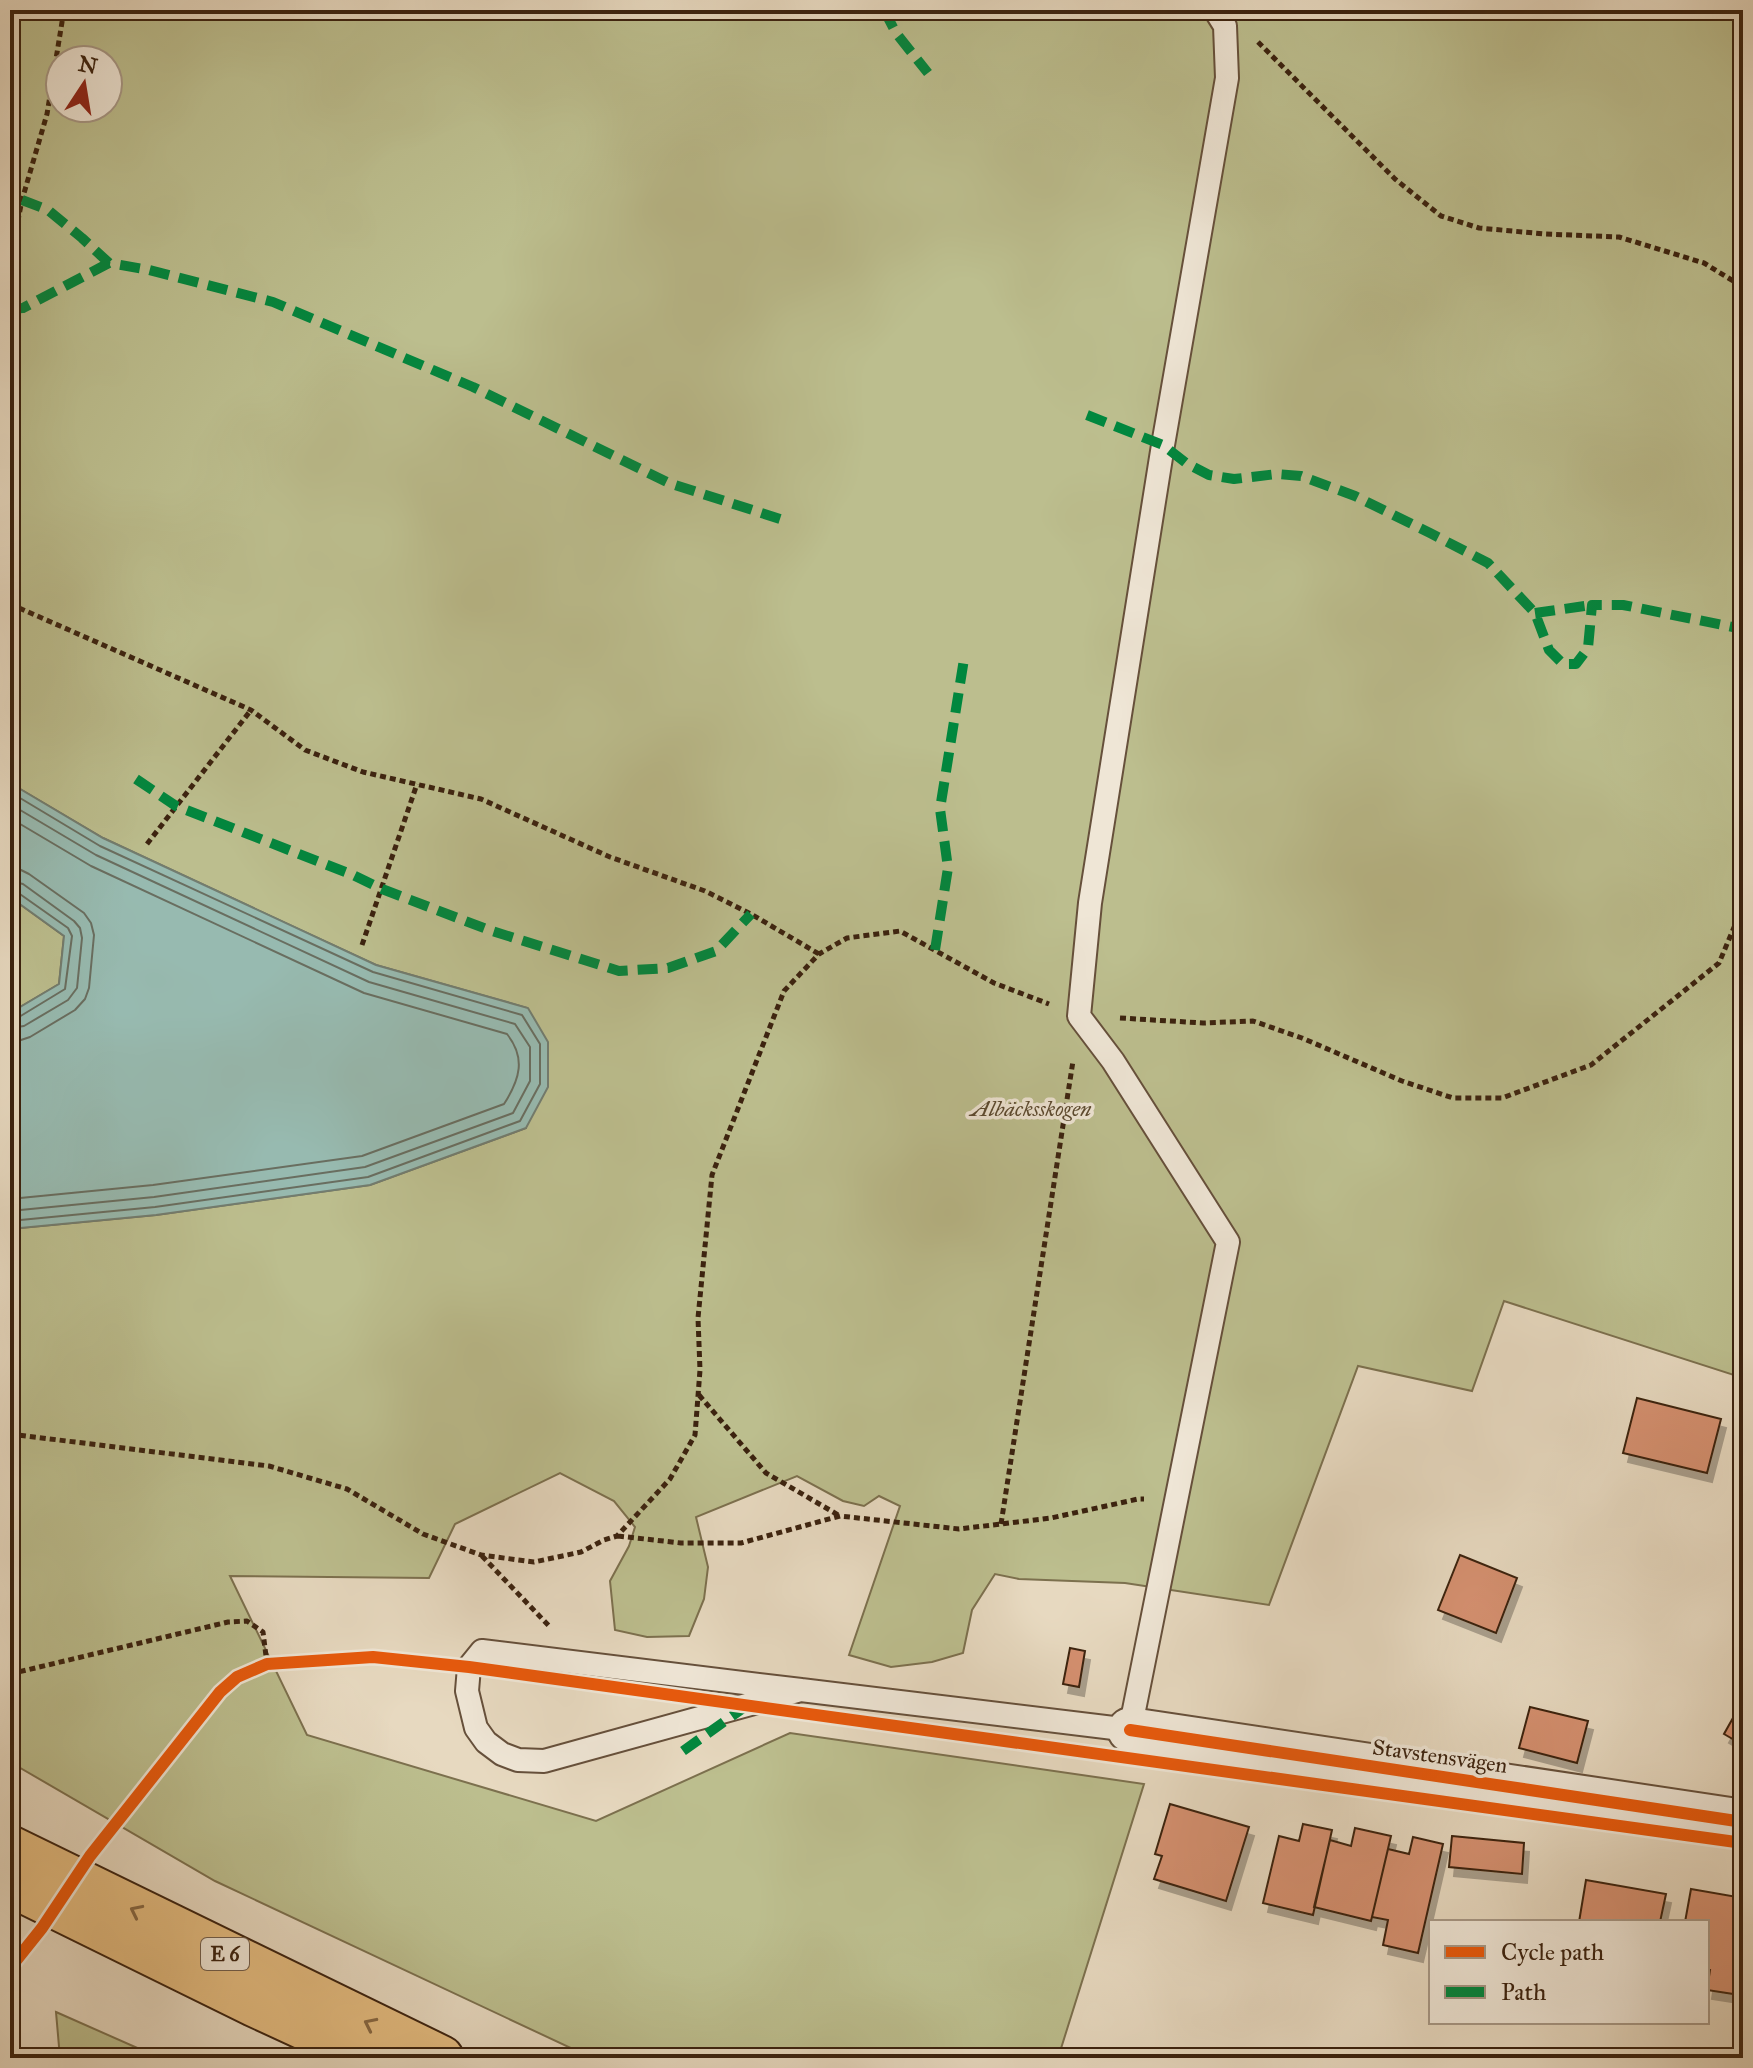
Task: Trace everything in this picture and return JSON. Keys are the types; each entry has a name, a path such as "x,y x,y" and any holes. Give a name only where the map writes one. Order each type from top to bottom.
{"highway":[{"name":"E 6","path":"10,1848 441,2058"},
{"name":"E 6","path":"10,1884 371,2058"}],"street":[{"name":"Stavstensvägen","path":"1130,1730 1743,1822"}],"lane":[{"path":"801,1690 544,1761 518,1760 502,1754 486,1742 476,1728 467,1691 469,1667 482,1651 1130,1730 1228,1242 1113,1061 1079,1016 1090,903 1163,445 1227,78 1225,26 1215,10"}],"path":[{"path":"10,261 22,200 47,114 64,10"},
{"path":"1256,40 1395,179 1441,216 1479,228 1619,237 1704,263 1743,287"},
{"path":"10,604 251,710 305,750 363,772 481,799 610,857 705,891 819,954"},
{"path":"147,844 251,710"},
{"path":"362,945 417,784"},
{"path":"617,1536 670,1479 695,1435 700,1370 698,1318 712,1175 784,991 819,954 847,938 900,931 994,983 1079,1016 1203,1023 1253,1021 1302,1038 1402,1081 1453,1098 1502,1098 1591,1065 1719,963 1743,906"},
{"path":"1001,1524 1079,1016"},
{"path":"698,1394 766,1473 840,1516"},
{"path":"10,1434 269,1466 347,1489 423,1534 481,1555 534,1562 581,1552 617,1536 681,1543 741,1543 840,1516 959,1529 1051,1518 1138,1499 1176,1503"},
{"path":"481,1555 585,1663"},
{"path":"10,1674 228,1622 247,1621 263,1632 262,1666 282,1663"}],"green space":[{"name":"Albäcksskogen","path":"10,10 1743,10 1743,1378 1504,1301 1472,1391 1358,1366 1269,1605 1125,1583 1019,1579 995,1574 972,1610 963,1653 932,1662 891,1667 849,1655 900,1506 879,1496 864,1506 843,1501 797,1476 696,1517 708,1567 704,1599 689,1636 647,1637 615,1630 610,1581 629,1546 635,1527 614,1501 560,1473 455,1524 429,1578 230,1576 307,1735 596,1821 790,1733 1144,1784 1058,2058 592,2058 215,1881 10,1762 10,1229 156,1215 370,1185 526,1128 527,1008 376,965 103,838 10,783"},
{"path":"10,897 64,936 59,984 15,1010 10,1009"},
{"path":"56,2012 160,2058 60,2058"}],"water":[{"path":"10,783 103,838 376,965 528,1008 548,1042 548,1087 526,1128 370,1185 156,1215 10,1229 10,1009 15,1010 59,984 64,936 10,897"}],"building":[{"path":"1637,1398 1721,1419 1707,1473 1623,1453"},
{"path":"1460,1555 1517,1578 1496,1633 1438,1610"},
{"path":"1070,1648 1085,1651 1079,1687 1063,1684"},
{"path":"1743,1700 1743,1745 1724,1734"},
{"path":"1530,1707 1588,1721 1577,1763 1519,1748"},
{"path":"1170,1804 1249,1827 1226,1901 1154,1879 1162,1856 1155,1854"},
{"path":"1303,1824 1332,1830 1313,1915 1263,1903 1279,1836 1299,1841"},
{"path":"1355,1828 1391,1836 1371,1921 1314,1907 1330,1840 1351,1846"},
{"path":"1452,1836 1524,1843 1522,1874 1449,1867"},
{"path":"1413,1837 1443,1844 1418,1953 1383,1945 1388,1920 1372,1917 1388,1849 1409,1854"},
{"path":"1586,1880 1666,1894 1660,1920 1579,1920"},
{"path":"1691,1889 1743,1898 1743,1976 1740,1995 1709,1990 1709,1920 1685,1920"}],"marked path":[{"path":"884,10 896,33 928,73"},
{"path":"22,200 48,210 109,263 149,270 273,302 473,387 669,483 780,519"},
{"path":"10,309 23,308 109,263"},
{"path":"1087,415 1163,445 1186,463 1209,475 1234,479 1277,474 1301,476 1355,496 1488,563 1535,613 1549,650 1563,664 1576,664 1588,648 1592,605 1623,605 1743,629"},
{"path":"1535,613 1592,605"},
{"path":"935,950 948,868 940,809 964,659"},
{"path":"136,779 176,806 382,889 489,930 619,971 668,968 716,951 751,914"},
{"path":"683,1751 749,1704"}],"cycle path":[{"path":"10,1968 42,1928 90,1856 220,1692 237,1677 267,1664 373,1657 469,1667 1743,1843"},
{"path":"1130,1730 1743,1822"}]}
